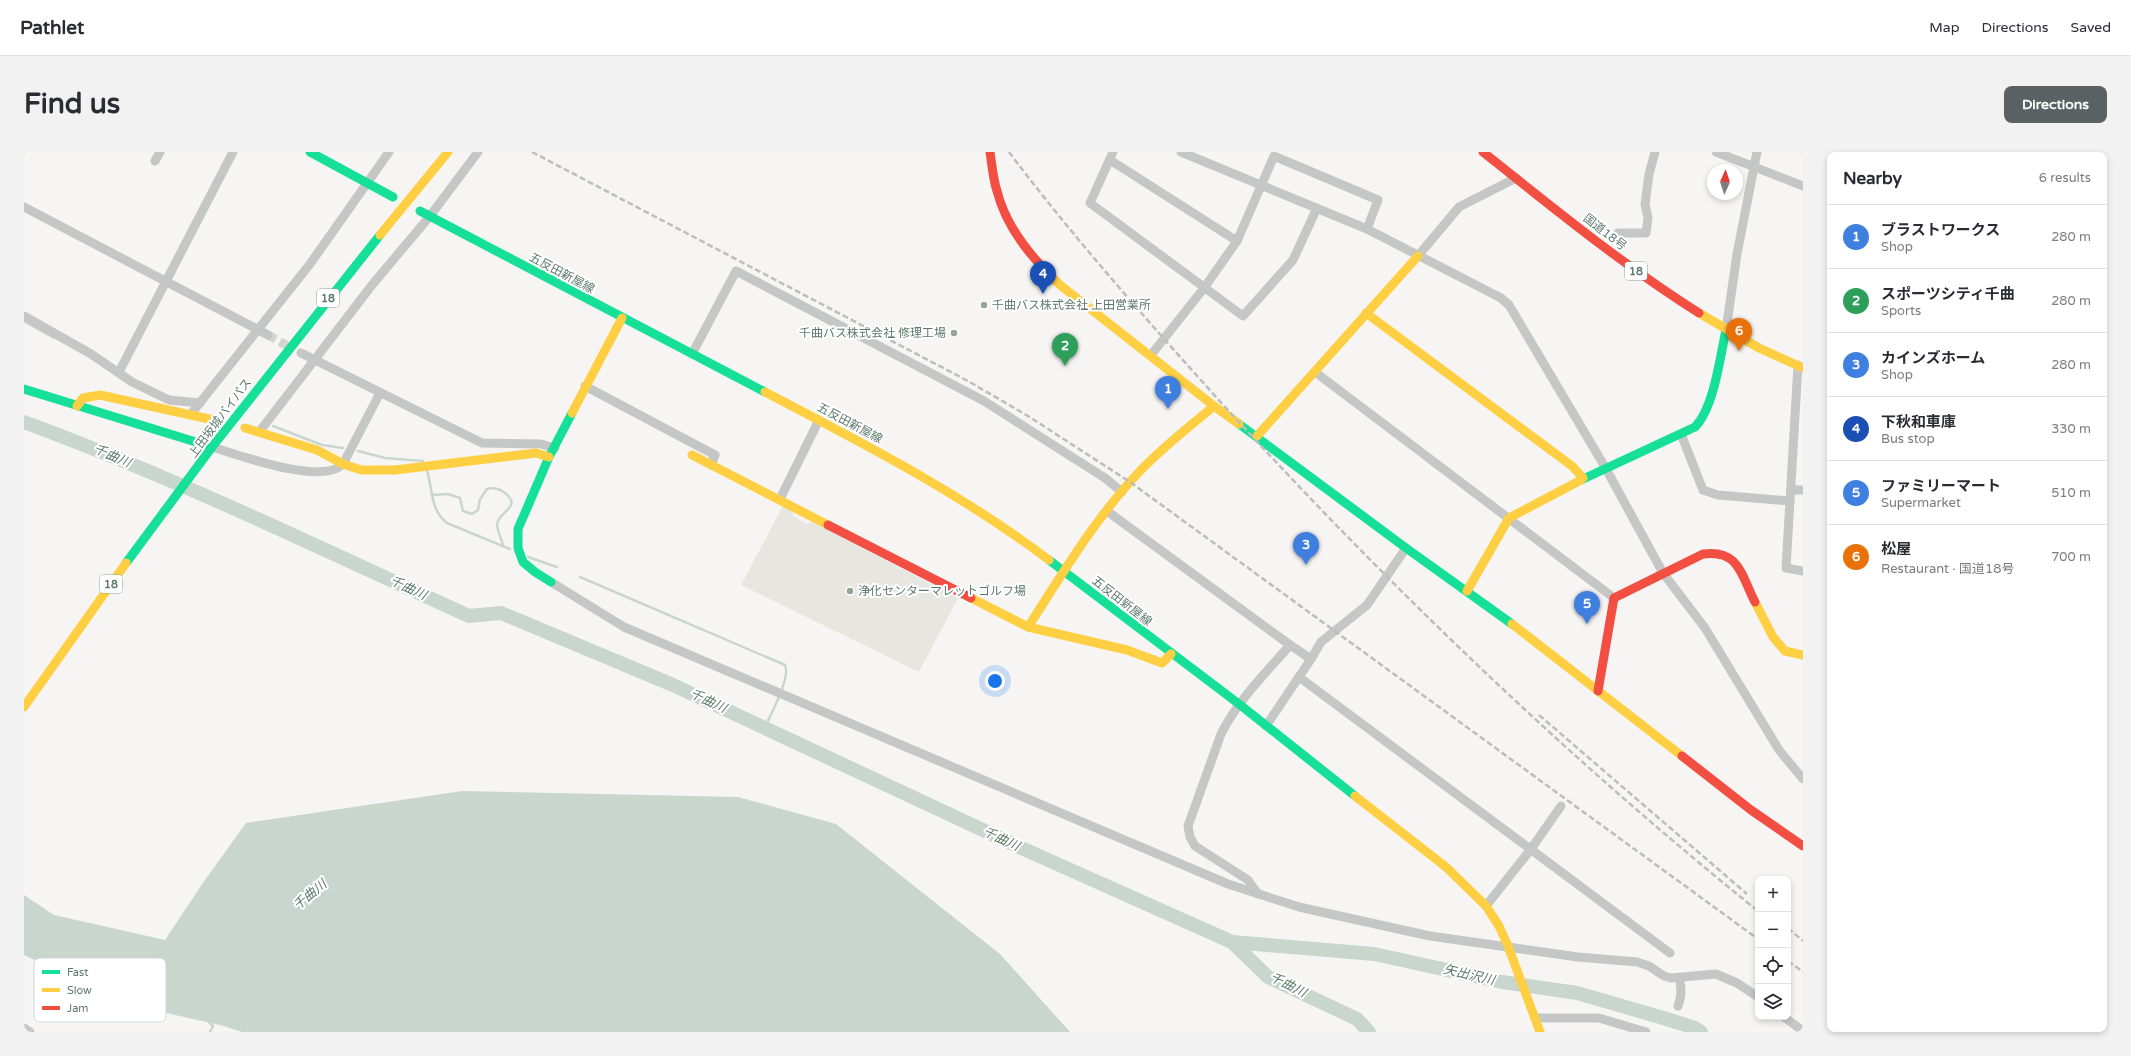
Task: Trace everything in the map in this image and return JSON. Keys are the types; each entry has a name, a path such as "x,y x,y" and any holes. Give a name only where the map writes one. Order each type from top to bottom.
{"main road":[{"path":"310,152 393,197"},
{"name":"上田坂城バイパス","path":"24,707 92,609 201,464 212,447 336,288 448,152"},
{"path":"990,152 996,187 1004,210 1026,250 1040,267 1060,286 1151,355 1214,406 1257,436 1406,548 1467,591 1752,810 1803,846"},
{"name":"国道18号","path":"1483,152 1631,267 1726,330 1800,366"},
{"name":"五反田新屋線","path":"420,210 622,318 820,420 928,478 989,515 1239,704 1446,867 1486,906 1499,926 1510,950 1540,1032"},
{"path":"1257,436 1418,256"},
{"path":"1366,313 1508,421 1572,466 1583,478"},
{"path":"550,582 524,565 518,555 516,539 518,529 549,457 622,318"},
{"path":"1467,591 1509,518 1605,467 1695,427 1706,414 1726,330"},
{"path":"24,389 212,447"},
{"path":"77,406 79,399 85,396 100,395 218,421"},
{"path":"1028,627 1064,571 1122,492 1155,456 1214,406"},
{"path":"245,428 260,431 317,450 343,464 361,470 395,470 426,467 536,453 549,457"},
{"path":"692,455 1028,627 1127,650 1162,663 1171,654"},
{"path":"1598,691 1614,598 1703,554 1718,551 1727,554 1734,560 1773,636 1784,651 1803,655"}],"street":[{"path":"155,161 160,152"},
{"path":"118,372 233,152"},
{"path":"191,414 310,264 388,152"},
{"path":"260,431 314,359 372,285 430,216 478,152"},
{"path":"1181,152 1367,229 1501,298 1509,306 1605,467 1663,573 1688,608 1705,628 1779,750 1803,779"},
{"path":"1618,233 1646,233 1648,218 1645,204 1649,174 1655,152"},
{"path":"1716,152 1803,186"},
{"path":"1726,330 1737,254 1757,152"},
{"path":"1151,355 1204,288 1237,241 1275,154 1378,200 1367,229"},
{"path":"1237,241 1111,156 1090,203 1243,316 1293,260 1317,208"},
{"path":"1418,256 1459,207 1516,178"},
{"path":"24,207 165,282 259,329 268,336"},
{"path":"692,354 736,271 984,401 1105,478 1122,492"},
{"path":"24,316 91,354 132,382 169,400 200,402"},
{"path":"301,353 482,443 541,444 555,448"},
{"path":"1800,366 1786,568 1803,572"},
{"path":"1315,372 1614,598"},
{"path":"586,386 716,455 711,465"},
{"path":"212,447 276,466 303,471 334,471 343,464 380,393"},
{"path":"780,499 820,420"},
{"path":"1681,434 1703,490 1718,495 1790,501"},
{"path":"1791,490 1803,490"},
{"path":"1107,511 1311,659"},
{"path":"1266,726 1324,638 1367,605 1406,548"},
{"path":"550,582 624,627 1222,881 1284,903 1430,936 1510,950 1637,962 1649,966 1664,976 1679,978 1702,975 1721,976 1738,983 1755,996"},
{"path":"1258,894 1248,880 1195,846 1188,832 1188,826 1221,734 1239,704 1290,645"},
{"path":"1299,677 1670,953"},
{"path":"1486,906 1531,849 1560,806"},
{"path":"1678,1006 1682,988 1679,978"},
{"path":"1534,1015 1599,1018 1646,1032"},
{"path":"1788,1020 1803,1031"},
{"path":"24,1028 30,1032"}],"shaded area":[{"name":"浄化センターマレットゴルフ場","path":"783,506 793,511 793,516 807,524 812,522 958,598 919,672 741,585"}],"water":[{"path":"462,791 738,797 836,824 1000,954 1070,1032 242,1032 224,1026 166,1013 166,958 34,958 34,960 24,955 24,895 54,915 165,940 205,880 246,823"}],"waterway":[{"path":"24,321 54,338"},
{"name":"千曲川","path":"24,422 193,490 469,616 501,613 673,685 1019,847 1232,942 1268,977 1357,1019 1369,1032"},
{"path":"273,426 322,445 343,448"},
{"path":"358,451 385,458 423,461"},
{"path":"427,471 435,506 442,518 447,523 510,549"},
{"path":"432,495 448,494 460,498 463,511 472,514 478,510 480,499 487,489 496,488 503,491 510,498 511,502 511,506 501,516 497,524 503,546"},
{"path":"528,557 557,567"},
{"path":"580,577 785,665 786,671 783,686 776,705 765,727"},
{"name":"矢出沢川","path":"1232,942 1374,954 1502,982 1577,993 1695,1028 1701,1032"},
{"path":"208,1021 213,1026 210,1032"}],"tunnel":[{"path":"268,335 293,349"}],"railway":[{"path":"532,152 968,381 1028,416 1130,482 1755,937"},
{"path":"1009,152 1084,246 1217,398 1280,466 1410,600 1477,665 1615,791 1755,909"},
{"path":"1539,715 1747,894"},
{"path":"1791,931 1803,941"},
{"path":"1791,963 1803,972"}],"traffic: fast":[{"path":"310,152 393,197"},
{"path":"420,211 765,392"},
{"path":"126,563 212,447 380,235"},
{"path":"1581,480 1695,427 1702,418 1712,395 1726,330"},
{"path":"24,389 212,447"},
{"path":"551,582 523,562 518,548 518,529 549,457 572,413"},
{"path":"1239,424 1406,548 1512,624"},
{"path":"1049,560 1239,704 1355,796"}],"traffic: slow":[{"path":"380,235 448,152"},
{"path":"1257,436 1418,256"},
{"path":"1049,274 1060,285 1239,424"},
{"path":"1366,313 1572,466 1583,478"},
{"path":"1699,313 1759,348 1803,368"},
{"path":"572,413 622,318"},
{"path":"765,392 875,450 946,491 981,512 1049,560"},
{"path":"77,406 83,398 100,395 218,421"},
{"path":"1028,627 1094,526 1124,489 1140,471 1176,437 1214,406"},
{"path":"245,428 317,450 343,464 361,470 395,470 536,453 549,457"},
{"path":"692,455 828,525"},
{"path":"1467,591 1509,518 1581,480"},
{"path":"24,707 126,563"},
{"path":"971,598 1028,627 1127,650 1162,663 1171,654"},
{"path":"1755,602 1773,637 1785,651 1803,655"},
{"path":"1512,624 1682,756"},
{"path":"1355,796 1446,867 1486,906 1499,926 1508,946 1540,1032"}],"traffic: jam":[{"path":"990,152 996,186 1005,214 1017,236 1032,256 1049,274"},
{"path":"1483,152 1616,256 1699,313"},
{"path":"828,525 971,598"},
{"path":"1598,691 1614,598 1703,554 1715,554 1732,560 1742,574 1755,602"},
{"path":"1682,756 1751,810 1803,846"}],"place":[{"name":"下秋和車庫","path":"1043,294"},
{"name":"千曲バス株式会社 上田営業所","path":"984,305"},
{"name":"千曲バス株式会社 修理工場","path":"954,333"},
{"name":"松屋","path":"1739,351"},
{"name":"スポーツシティ千曲","path":"1065,366"},
{"name":"ブラストワークス","path":"1168,409"},
{"name":"カインズホーム","path":"1306,565"},
{"name":"浄化センターマレットゴルフ場","path":"850,591"},
{"name":"ファミリーマート","path":"1587,624"}]}
